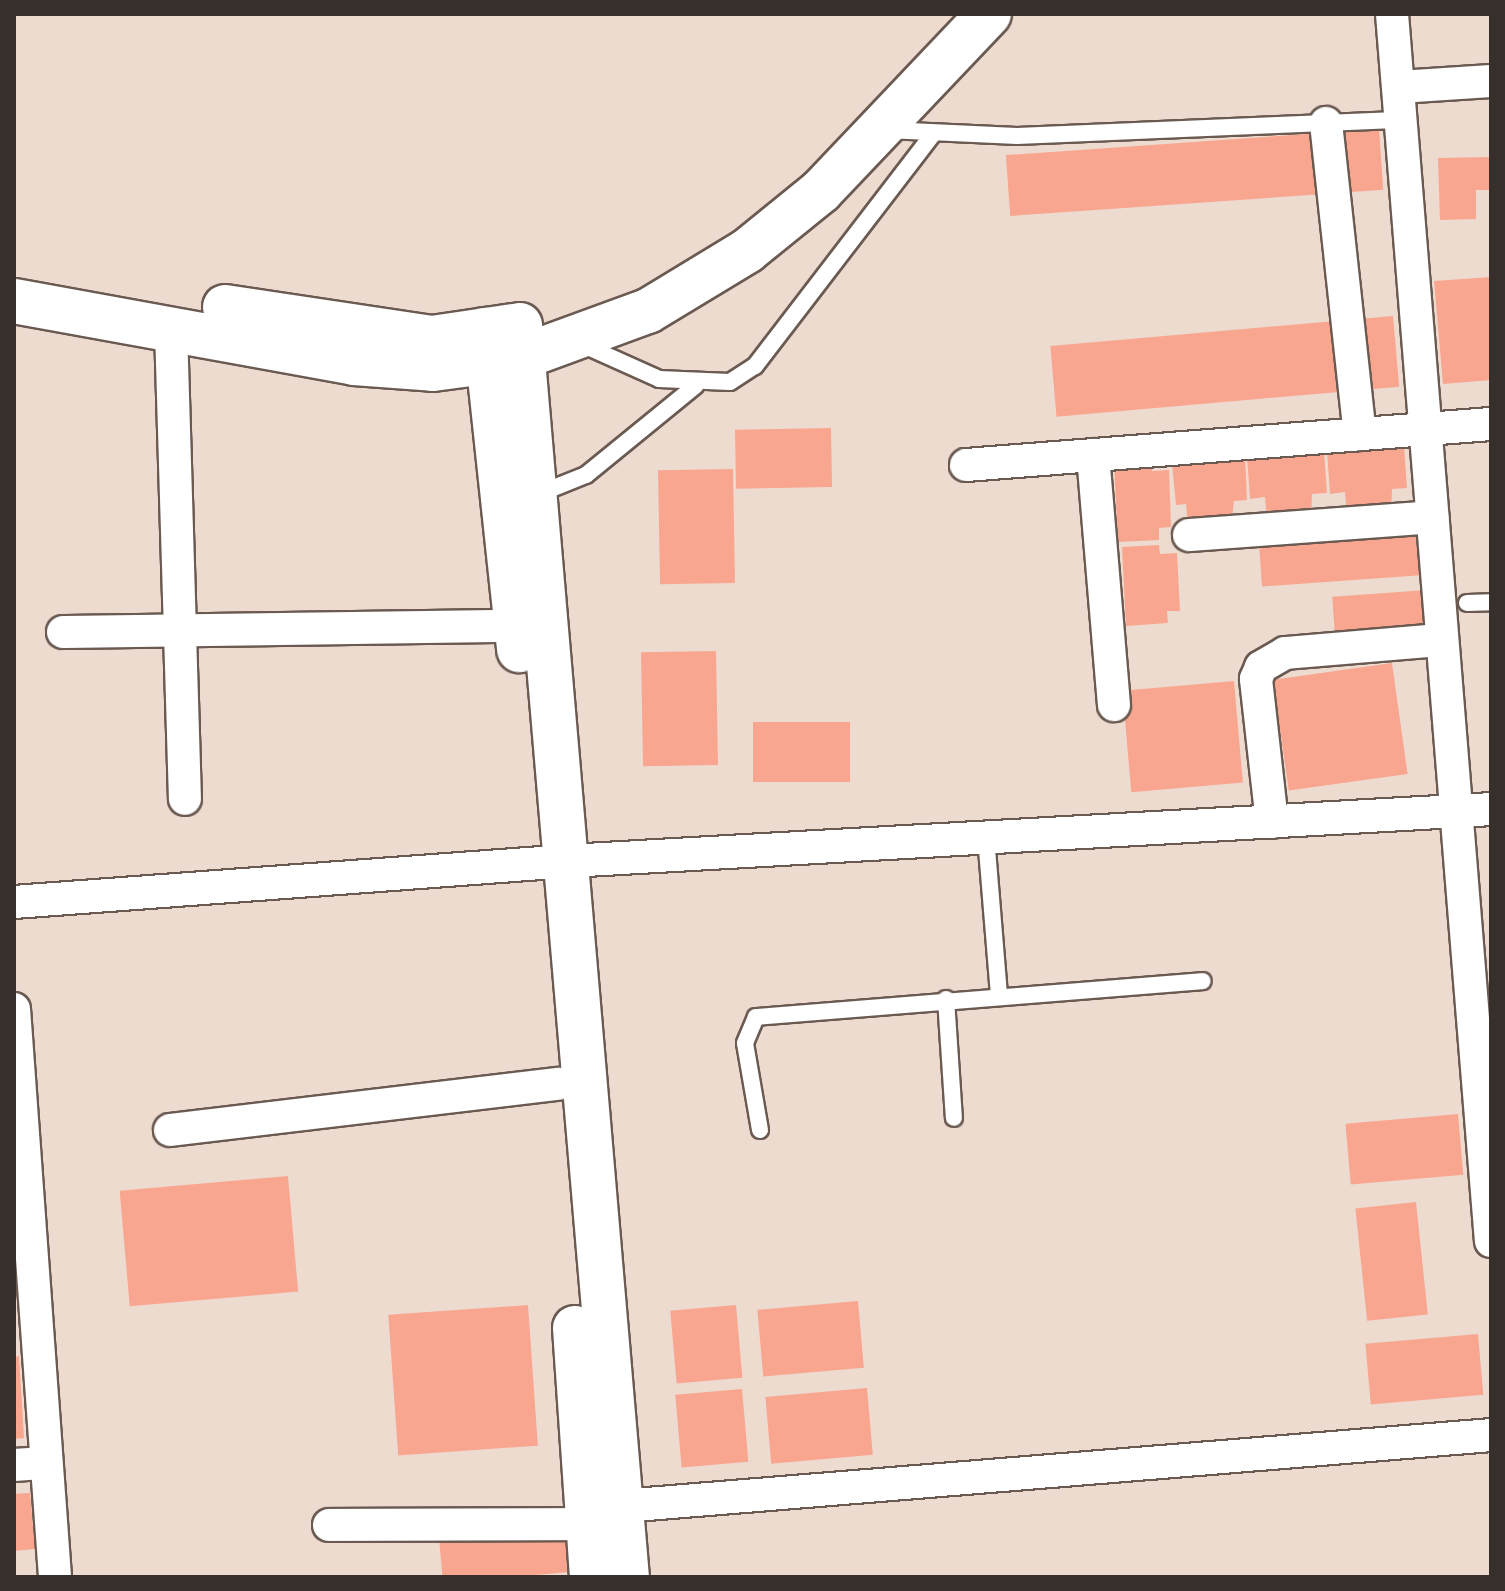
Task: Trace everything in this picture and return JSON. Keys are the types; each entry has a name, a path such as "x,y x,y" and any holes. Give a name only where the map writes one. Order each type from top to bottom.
{"street":[{"path":"14,301 354,363 433,369 503,344 636,283 734,228 802,174 950,14"},
{"path":"14,272 358,332 503,344 571,339 648,311 747,251 881,130 989,14"},
{"path":"1392,14 1491,1241"},
{"path":"1399,87 1491,81"},
{"path":"1326,123 1360,434"},
{"path":"171,329 185,799"},
{"path":"503,344 535,495 598,1513 592,1577"},
{"path":"503,344 517,626 556,862 558,1084 598,1513 627,1577"},
{"path":"966,465 1491,424"},
{"path":"1093,455 1114,705"},
{"path":"1189,535 1432,517"},
{"path":"63,632 517,626"},
{"path":"1272,822 1256,679 1261,667 1285,653 1441,640"},
{"path":"14,902 556,862 1491,809"},
{"path":"14,1009 30,1464 55,1577"},
{"path":"170,1130 558,1084"},
{"path":"329,1525 598,1513 1491,1435"}],"lane":[{"path":"881,130 1017,136 1400,120"},
{"path":"571,339 659,379 695,386 730,382 755,366 934,133"},
{"path":"535,495 595,468 695,386"},
{"path":"1467,603 1491,602"},
{"path":"986,837 999,996"},
{"path":"760,1130 745,1043 756,1017 946,999 1203,981"},
{"path":"946,999 954,1118"}],"building":[{"path":"1379,129 1383,190 1010,216 1006,155"},
{"path":"1491,157 1491,190 1476,190 1476,219 1440,220 1438,158"},
{"path":"1491,277 1491,380 1443,384 1434,281"},
{"path":"1393,316 1399,387 1056,417 1050,346"},
{"path":"831,428 832,487 736,489 735,430"},
{"path":"1404,446 1407,488 1392,489 1391,515 1347,517 1345,492 1330,494 1327,451"},
{"path":"1324,451 1327,493 1312,494 1311,520 1267,522 1265,497 1250,499 1247,456"},
{"path":"1245,457 1247,500 1234,501 1231,526 1188,529 1186,504 1176,505 1172,463"},
{"path":"1151,461 1152,471 1169,470 1171,527 1159,528 1159,540 1118,542 1114,463"},
{"path":"733,469 735,583 660,584 658,470"},
{"path":"1424,523 1428,575 1262,586 1258,535"},
{"path":"1159,545 1160,554 1177,553 1180,611 1167,611 1168,623 1126,626 1122,547"},
{"path":"1427,590 1430,632 1335,639 1332,597"},
{"path":"716,651 718,765 643,766 641,652"},
{"path":"1392,663 1408,774 1289,791 1273,680"},
{"path":"1234,681 1243,783 1131,792 1122,691"},
{"path":"753,722 850,722 850,782 753,782"},
{"path":"1458,1114 1463,1175 1351,1185 1345,1124"},
{"path":"288,1176 298,1292 130,1306 120,1191"},
{"path":"1416,1202 1428,1314 1367,1321 1355,1208"},
{"path":"858,1301 864,1368 763,1377 757,1310"},
{"path":"528,1305 538,1446 398,1455 388,1315"},
{"path":"736,1305 742,1378 677,1383 670,1311"},
{"path":"1478,1334 1483,1395 1371,1405 1365,1344"},
{"path":"19,1356 24,1438 14,1439 14,1357"},
{"path":"867,1388 873,1455 771,1464 765,1397"},
{"path":"742,1389 748,1462 682,1468 675,1395"},
{"path":"30,1493 35,1549 14,1551 14,1494"},
{"path":"567,1509 572,1572 513,1577 442,1577 437,1520"}]}
